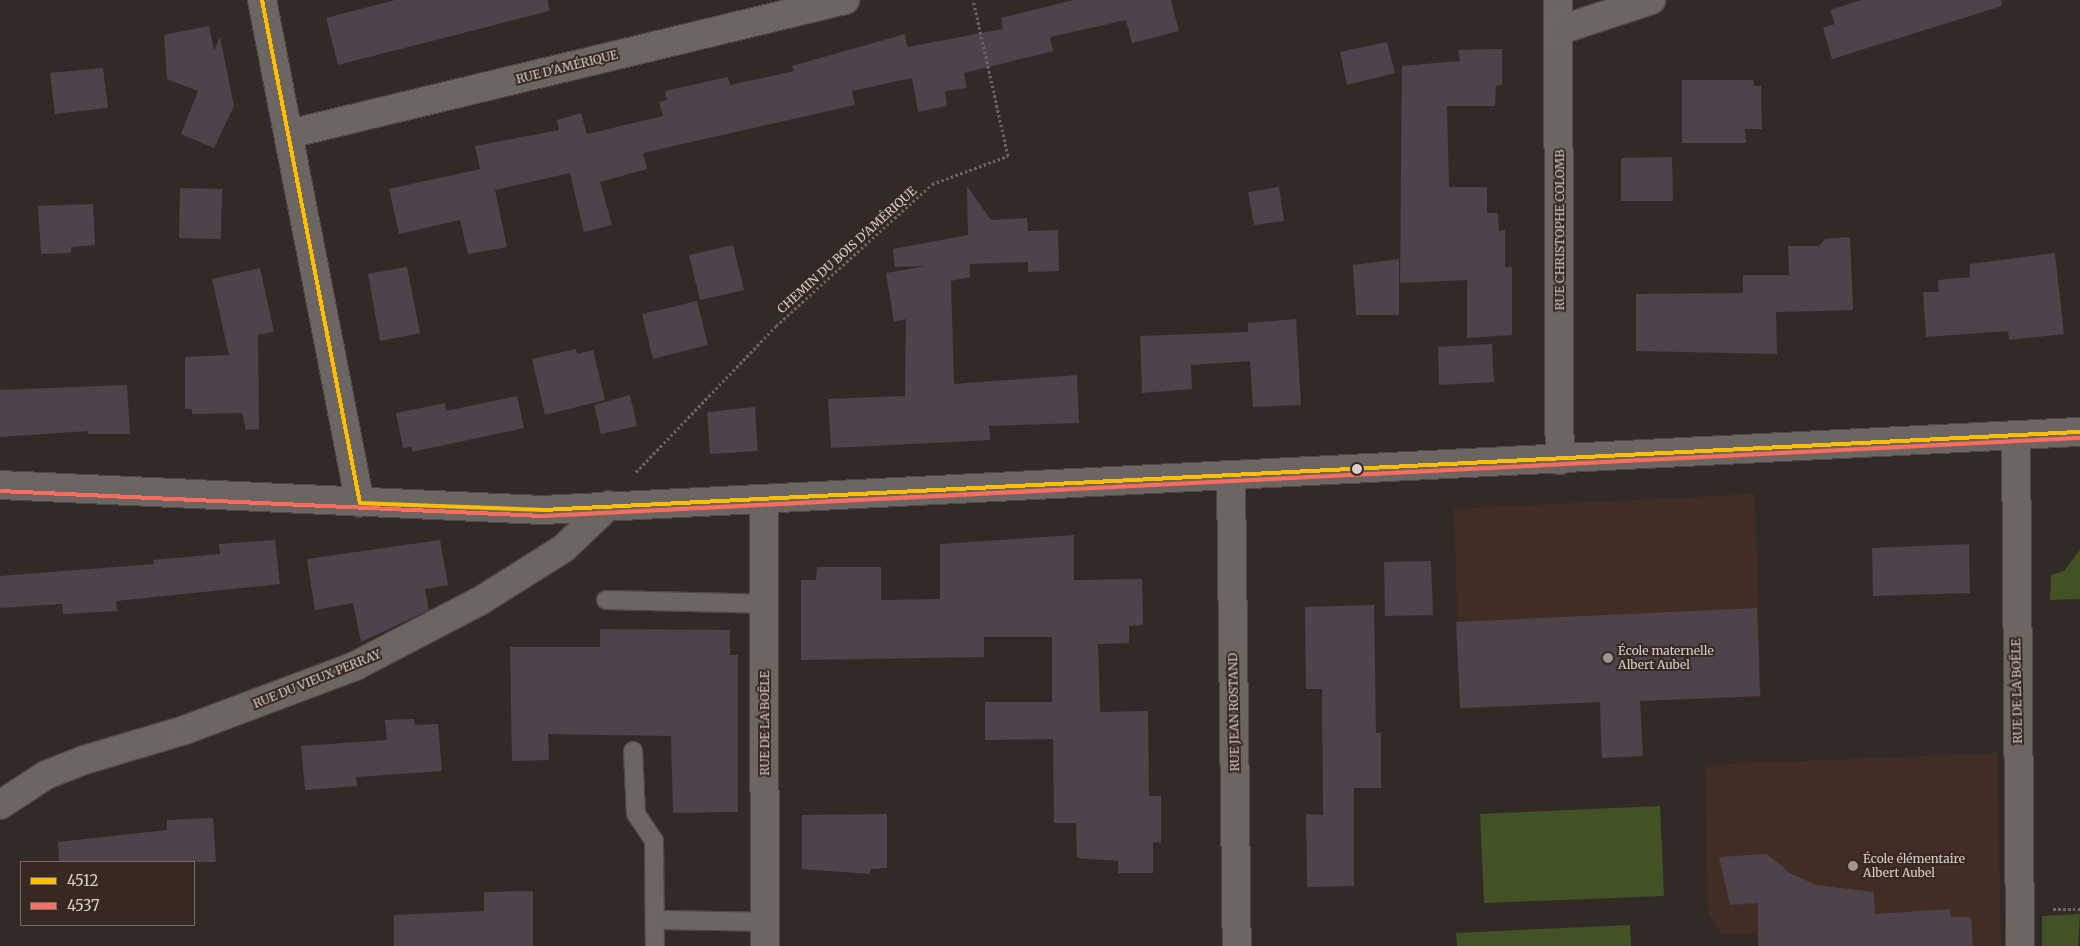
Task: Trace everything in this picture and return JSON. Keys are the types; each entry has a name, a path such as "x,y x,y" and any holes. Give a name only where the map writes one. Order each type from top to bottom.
{"street":[{"path":"262,0 360,503"},
{"name":"RUE D'AMÉRIQUE","path":"289,134 845,0"},
{"name":"RUE CHRISTOPHE COLOMB","path":"1558,0 1560,30 1560,460"},
{"path":"1560,30 1651,0"},
{"path":"0,485 543,510 1231,477 2080,432"},
{"name":"RUE DE LA BOËLE","path":"2016,435 2020,946"},
{"name":"RUE JEAN ROSTAND","path":"1231,477 1237,946"},
{"name":"RUE DE LA BOËLE","path":"764,499 765,934"},
{"name":"RUE DU VIEUX PERRAY","path":"0,805 46,776 84,760 185,730 364,662 480,600 564,548 609,506"}],"lane":[{"path":"606,600 764,604"},
{"path":"633,751 636,814 654,841 655,946"},
{"path":"655,920 765,934"}],"path":[{"name":"CHEMIN DU BOIS D'AMÉRIQUE","path":"609,506 776,326 932,184 1008,156 973,0"}],"shaded area":[{"name":"École maternelle Albert Aubel","path":"1755,494 1761,697 1640,701 1643,756 1602,758 1599,702 1460,709 1454,509"},
{"name":"École élémentaire Albert Aubel","path":"1997,753 2001,946 1758,946 1757,933 1721,934 1708,913 1705,765"}],"green space":[{"path":"2080,550 2080,599 2050,600 2051,575 2064,571"},
{"path":"1660,806 1664,896 1484,903 1480,814"},
{"path":"2080,914 2078,946 2042,946 2042,916"},
{"path":"1630,925 1631,946 1457,946 1456,933"}],"building":[{"path":"395,0 548,0 549,11 338,65 326,18"},
{"path":"1074,0 1171,0 1179,31 1132,43 1126,20 1050,37 1053,51 964,73 967,88 945,91 947,106 918,112 912,78 852,91 855,105 643,153 647,169 600,182 612,225 584,232 570,173 495,190 507,247 468,254 460,220 399,234 389,189 480,169 475,146 559,130 557,120 581,113 587,134 663,116 659,102 667,100 665,91 728,77 730,85 794,71 792,66 905,34 907,47 1003,29 1001,18"},
{"path":"1861,0 2001,0 2002,6 1832,59 1823,28 1835,24 1830,10"},
{"path":"209,26 214,51 220,37 234,106 214,148 181,134 198,91 167,79 164,35"},
{"path":"1387,42 1395,73 1347,85 1340,52"},
{"path":"1502,49 1502,85 1496,86 1495,106 1447,106 1449,187 1487,187 1487,213 1498,213 1499,231 1505,230 1505,267 1512,267 1512,335 1467,338 1467,280 1400,283 1402,66 1460,61 1458,50"},
{"path":"103,68 108,108 55,114 50,73"},
{"path":"1682,80 1753,80 1754,86 1761,86 1762,129 1745,129 1746,143 1682,143"},
{"path":"1672,157 1673,201 1621,201 1621,158"},
{"path":"967,186 991,220 1027,218 1028,231 1058,230 1059,271 1028,272 1028,262 970,264 970,277 951,281 954,384 1077,375 1079,423 989,426 990,440 831,448 828,399 905,396 906,319 894,322 886,273 926,266 895,267 893,249 968,235"},
{"path":"1279,187 1284,221 1254,225 1248,192"},
{"path":"180,188 222,189 221,239 179,238"},
{"path":"93,204 95,245 71,247 71,253 41,254 38,206"},
{"path":"1850,237 1853,310 1776,312 1777,354 1636,351 1636,294 1743,293 1743,275 1789,275 1788,246 1819,246 1825,239"},
{"path":"733,245 744,290 700,300 689,255"},
{"path":"2055,253 2064,334 2009,340 2008,331 1926,337 1923,292 1939,292 1938,280 1970,277 1970,264"},
{"path":"1399,259 1399,315 1356,315 1353,265"},
{"path":"407,267 420,333 380,341 368,274"},
{"path":"260,268 274,332 258,335 259,429 246,430 242,413 192,414 192,409 185,409 185,357 229,355 212,279"},
{"path":"697,301 708,345 653,359 642,314"},
{"path":"1296,319 1301,405 1253,407 1250,361 1191,365 1192,389 1142,393 1140,336 1248,332 1248,323"},
{"path":"1492,344 1494,382 1439,385 1438,347"},
{"path":"576,349 577,354 593,350 605,400 545,415 532,359"},
{"path":"127,385 130,434 88,434 88,431 0,437 0,390"},
{"path":"630,395 637,426 601,434 594,405"},
{"path":"517,396 524,428 412,452 412,447 403,448 396,413 445,403 446,411"},
{"path":"755,407 758,451 710,454 707,412"},
{"path":"1074,535 1074,580 1142,579 1143,625 1129,626 1129,643 1098,644 1100,712 1148,711 1149,796 1161,796 1161,843 1153,842 1153,873 1118,873 1118,861 1077,858 1076,823 1054,823 1053,739 985,740 985,702 1052,702 1052,637 984,637 984,657 801,660 801,580 816,580 817,567 881,567 881,600 940,599 940,544"},
{"path":"275,540 280,584 116,601 117,611 63,614 62,604 0,608 0,576 154,564 153,560 220,554 219,544"},
{"path":"440,540 448,585 425,589 429,610 361,642 353,603 315,610 307,559"},
{"path":"1969,544 1970,593 1873,596 1872,548"},
{"path":"1431,561 1433,615 1385,616 1384,562"},
{"path":"1374,605 1376,733 1381,733 1381,788 1354,788 1354,886 1307,887 1306,814 1323,815 1322,689 1306,689 1305,607"},
{"path":"1757,608 1760,696 1640,701 1643,756 1602,758 1600,702 1460,708 1456,622"},
{"path":"600,629 730,630 730,655 738,655 738,812 673,813 671,736 548,734 549,760 512,761 510,647 600,647"},
{"path":"414,719 415,725 438,724 442,771 356,777 357,786 305,790 301,746 387,740 385,720"},
{"path":"887,814 887,868 870,869 870,874 802,869 802,815"},
{"path":"213,818 216,862 59,861 58,842 167,830 167,820"},
{"path":"1767,854 1790,873 1816,885 1874,892 1875,914 1950,909 1951,917 1971,917 1973,946 1758,946 1758,903 1730,905 1719,857"},
{"path":"533,891 533,946 394,946 394,915 484,911 484,892"}],"transit line":[{"name":"4512","path":"262,0 360,503"},
{"name":"4512","path":"360,503 543,510 2080,432"},
{"name":"4537","path":"0,491 543,516 2080,438"}],"place":[{"name":"École maternelle Albert Aubel","path":"1608,658"},
{"name":"École élémentaire Albert Aubel","path":"1853,866"}]}
